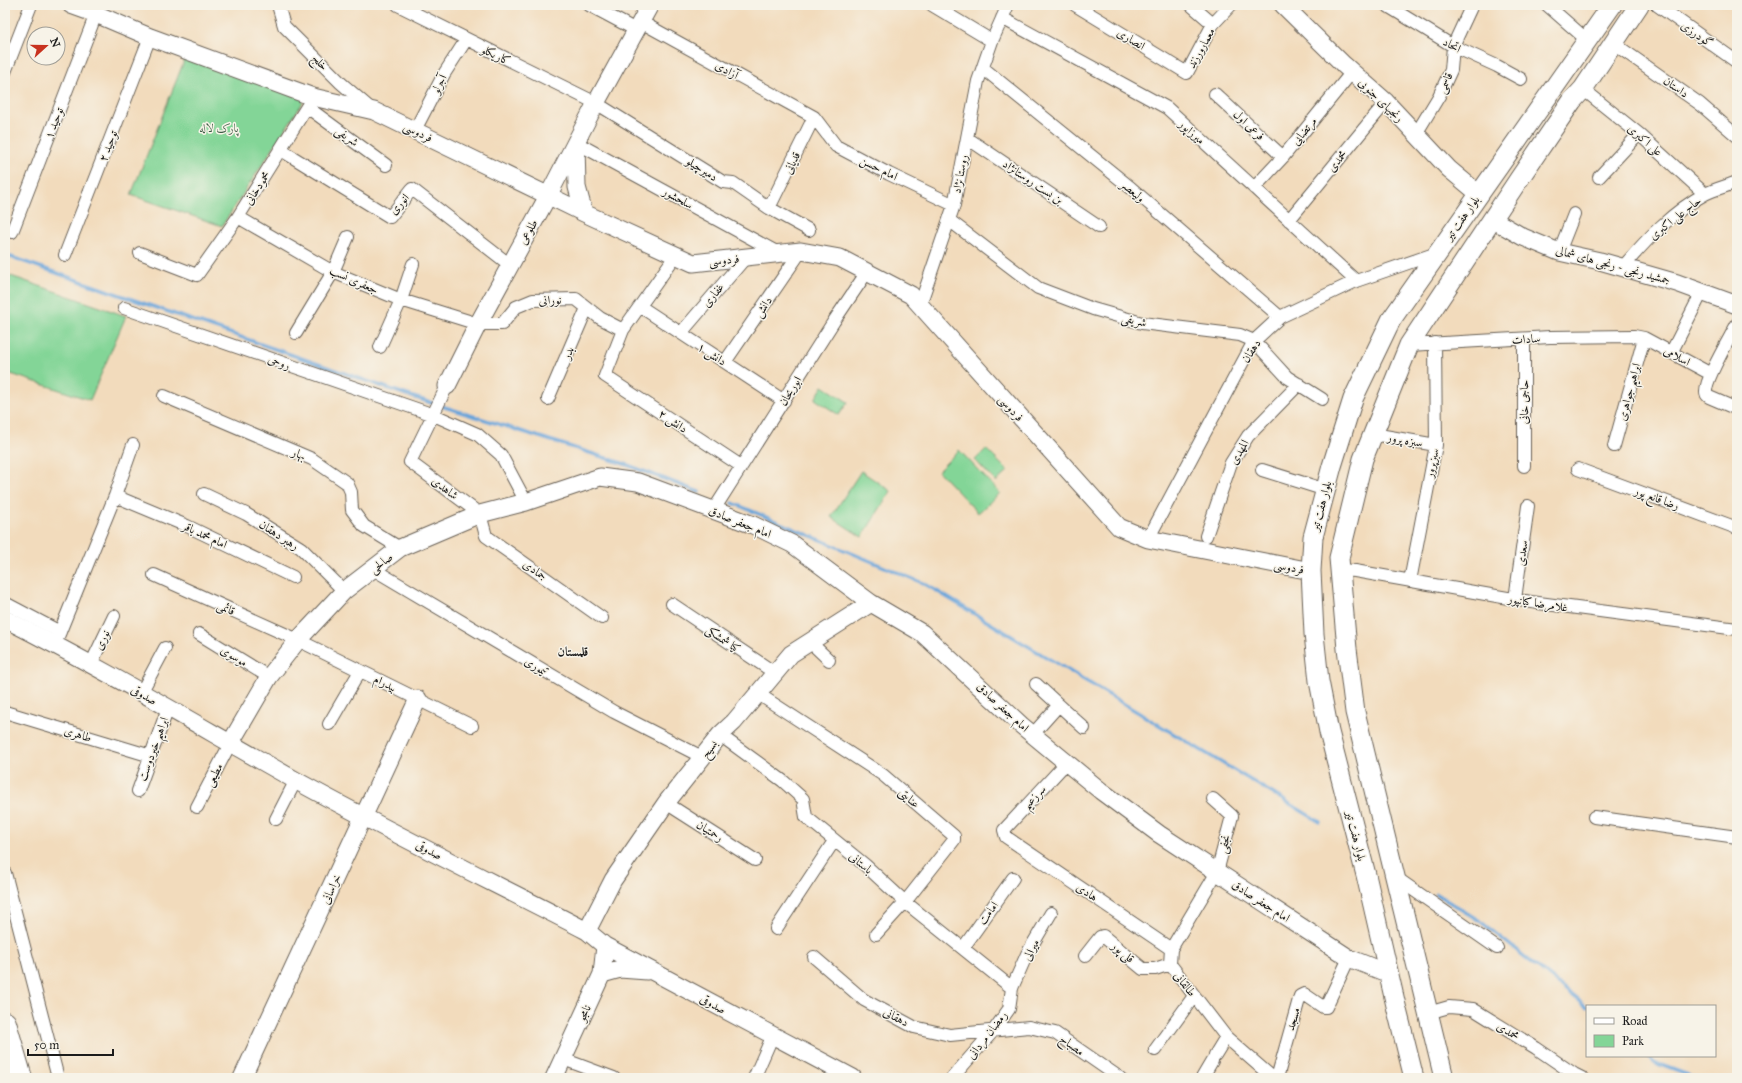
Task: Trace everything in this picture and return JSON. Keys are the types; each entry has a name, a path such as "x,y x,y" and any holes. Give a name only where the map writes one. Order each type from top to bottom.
{"highway":[{"path":"5,1023 21,1078"}],"main road":[{"name":"بلوار هفت تیر","path":"1414,1078 1366,875 1329,732 1319,681 1314,634 1311,571 1313,537 1352,400 1391,320 1612,5"},
{"name":"بلوار هفت تیر","path":"1444,1078 1355,712 1347,649 1339,558 1363,459 1409,345 1492,219 1639,5"},
{"path":"1554,87 1554,98 1557,106 1562,106 1578,95"},
{"path":"1524,129 1535,126 1542,127 1544,133 1544,143"},
{"path":"1366,875 1375,882 1381,881 1394,874"},
{"path":"1374,909 1378,900 1385,895 1393,897 1401,903"}],"street":[{"path":"5,72 31,5"},
{"name":"فردوسی","path":"71,5 310,102 374,111 548,196 693,263 801,251 840,258 911,295 1119,526 1148,539 1311,571"},
{"name":"خلج","path":"277,5 284,26 341,83 374,111"},
{"name":"کاریکلو","path":"398,5 466,40 596,102"},
{"name":"آزادی","path":"589,5 638,26 814,117"},
{"name":"طلوعی","path":"410,462 478,324 548,196 596,102 650,5"},
{"path":"932,5 992,41 1008,5"},
{"name":"انصاری","path":"1075,5 1187,73"},
{"path":"1191,5 1214,24"},
{"name":"معمارورزند","path":"1187,73 1214,24 1231,5"},
{"name":"اتحاد","path":"1386,5 1453,46 1497,66 1521,79"},
{"name":"قاسمی","path":"1416,134 1439,96 1451,70 1453,46 1472,5"},
{"path":"1547,5 1587,40"},
{"name":"گودرزی","path":"1657,5 1737,62"},
{"name":"رنجیهای جنوبی","path":"1290,8 1352,72 1386,102 1449,169 1479,194"},
{"name":"توحید ۱","path":"12,232 96,14"},
{"name":"میرزاپور","path":"1002,18 1167,108 1356,281"},
{"name":"توحید ۲","path":"66,255 150,37"},
{"name":"آجرلو","path":"415,130 444,74 466,40"},
{"name":"روستا نژاد","path":"920,306 954,205 978,81 992,41"},
{"name":"داستان","path":"1613,43 1700,104 1737,136"},
{"name":"ولیعصر","path":"983,68 1131,188 1280,317"},
{"name":"مرتضایی","path":"1254,188 1283,156 1352,72"},
{"name":"فرعی اول","path":"1215,94 1283,156"},
{"name":"علی اکبری","path":"1578,95 1639,134 1706,194"},
{"name":"محمودخانی","path":"140,253 197,275 238,217 310,102"},
{"name":"شریفی","path":"310,102 386,165"},
{"name":"دمیرچیلو","path":"596,102 723,182 733,183 770,208 810,230"},
{"name":"محمدی","path":"1289,220 1386,102"},
{"name":"امام حسن","path":"814,117 836,146 889,174 954,205"},
{"name":"قدیانی","path":"770,208 814,117"},
{"path":"1599,177 1639,134"},
{"name":"بن بست روستانژاد","path":"967,138 1099,227"},
{"path":"576,142 577,187 584,213"},
{"name":"سلحشور","path":"576,142 780,254"},
{"name":"انوری","path":"281,150 390,217 412,189 510,265"},
{"name":"حاج علی اکبری","path":"1623,268 1642,244 1673,216 1706,194 1737,182"},
{"path":"1559,252 1574,214"},
{"name":"جعفری نسب","path":"238,217 333,272 401,300 478,324"},
{"name":"جمشید رنجی - رنجی های شمالی","path":"1492,219 1523,237 1559,252 1677,283 1737,305"},
{"name":"شریفی","path":"949,220 1038,288 1093,309 1142,322 1240,335 1254,341 1287,377 1322,399"},
{"path":"296,333 333,272 348,237"},
{"name":"دانش","path":"725,362 801,251"},
{"name":"دهقان","path":"1148,539 1254,341 1280,317 1356,281 1438,253"},
{"path":"623,330 641,307 676,255"},
{"name":"غفاری","path":"681,333 746,257"},
{"path":"380,347 401,300 413,264"},
{"name":"ابوریحان","path":"713,511 867,272"},
{"path":"1671,353 1702,292"},
{"name":"نورانی","path":"478,324 502,324 516,307 533,300 576,299 600,318 623,330"},
{"name":"دانش ۱","path":"641,307 784,401"},
{"name":"روحی","path":"124,308 434,415 477,434 502,455 526,502"},
{"name":"بدر","path":"548,399 587,308"},
{"path":"1737,324 1711,374 1706,394 1709,397 1737,409"},
{"name":"دانش ۲","path":"623,330 605,376 741,466"},
{"name":"سادات","path":"1409,345 1550,337 1634,336 1644,338"},
{"name":"اسلامی","path":"1644,338 1711,374"},
{"name":"ابراهیم جواهری","path":"1614,446 1644,338"},
{"name":"حاجی خانی","path":"1524,339 1524,466"},
{"name":"سبزپرور","path":"1410,581 1436,445 1435,343"},
{"name":"المهدی","path":"1206,536 1231,464 1248,436 1299,384"},
{"name":"بهار","path":"164,396 312,459 346,483 351,492 352,510 364,526 400,548"},
{"name":"سبزه پرور","path":"1373,434 1436,445"},
{"path":"5,603 58,638 115,496 133,445"},
{"name":"شاهدی","path":"410,462 480,514"},
{"name":"رضا قانع پور","path":"1578,469 1737,528"},
{"path":"1262,470 1326,490"},
{"name":"صالحی","path":"231,742 269,678 298,640 344,592 400,548 480,514 526,502 600,477"},
{"name":"امام جعفر صادق","path":"600,477 638,482 753,525 792,544 871,603 922,634 1033,734 1101,792 1159,834 1349,958 1389,974"},
{"name":"رهبر دهقان","path":"204,494 246,514 301,548 344,592"},
{"name":"امام محمد باقر","path":"115,496 187,526 293,577"},
{"name":"سعدی","path":"1515,600 1528,506"},
{"name":"جمادی","path":"480,514 486,536 602,618"},
{"name":"تیموری","path":"373,569 614,712 702,757"},
{"name":"غلامرضا کیانپور","path":"1341,570 1355,571 1515,600 1737,629"},
{"name":"قائمی","path":"154,575 298,640"},
{"name":"بسیح","path":"587,931 613,880 666,803 720,735 734,722 757,693 792,654 809,641 871,603"},
{"name":"کیا شمشکی","path":"672,604 775,673"},
{"name":"نوری","path":"91,664 114,616"},
{"name":"صدوقی","path":"5,619 58,638 91,664 296,780 364,817 587,931 605,946 852,1078"},
{"name":"موسوی","path":"198,634 269,678"},
{"name":"بیدرام","path":"298,640 472,726"},
{"path":"809,641 829,660"},
{"path":"141,693 165,648"},
{"path":"328,724 360,671"},
{"path":"1036,684 1058,706 1084,728"},
{"name":"عنایتی","path":"757,693 883,775 954,836 954,840 905,902 876,934"},
{"name":"خراسانی","path":"242,1078 418,699"},
{"path":"1033,734 1058,706"},
{"name":"ابراهیم خیردوست","path":"138,791 168,708"},
{"name":"طاهری","path":"5,712 151,756"},
{"name":"باستانی","path":"720,735 783,780 803,798 806,818 864,865 905,902 1012,988"},
{"name":"مطیعی","path":"197,807 231,742"},
{"name":"سرزعیم","path":"1004,833 1004,830 1067,762"},
{"path":"276,819 296,780"},
{"name":"نجفی","path":"1213,799 1232,816 1217,872"},
{"name":"رحمتیان","path":"666,803 755,860"},
{"path":"1594,817 1737,837"},
{"name":"هادی","path":"1004,833 1006,837 1171,949"},
{"path":"776,929 834,841"},
{"name":"طالقانی","path":"1217,872 1171,949 1170,964 1226,1037 1273,1078"},
{"path":"5,873 58,1078"},
{"path":"1394,874 1497,948"},
{"name":"امامت","path":"963,948 1013,878"},
{"name":"میرالی","path":"1012,988 1027,954 1051,913"},
{"name":"قلی پور","path":"1086,956 1100,937 1103,936 1143,968 1155,969 1170,964"},
{"name":"نامجو","path":"554,1078 602,974 605,946"},
{"name":"دهقانی","path":"814,957 864,1000 914,1027 950,1036 994,1030"},
{"name":"مسجد","path":"1277,1078 1300,996 1304,994 1323,1007 1326,1007 1349,958"},
{"path":"602,974 620,969 654,972"},
{"name":"رمضان مردانی","path":"952,1078 994,1030 1009,1009 1012,988"},
{"path":"1155,1050 1194,996"},
{"name":"محمدی","path":"1428,1013 1449,1007 1473,1009 1582,1078"},
{"name":"مصباح","path":"994,1030 1030,1027 1055,1033 1120,1078"},
{"path":"754,1078 773,1036"},
{"path":"1202,1078 1226,1037"},
{"path":"563,1059 614,1078"}],"green space":[{"name":"پارک لاله","path":"186,56 305,99 222,226 131,195"},
{"path":"5,274 126,316 90,400 5,372"},
{"path":"823,386 848,402 839,415 815,399"},
{"path":"986,449 1008,471 996,482 975,460"},
{"path":"959,450 1000,493 978,513 938,471"},
{"path":"861,471 891,491 862,537 831,517"}],"waterway":[{"path":"5,255 413,397 625,464 699,492"},
{"path":"733,503 925,584 1320,822"},
{"path":"1436,894 1480,921 1586,1006"},
{"path":"1649,1057 1658,1064 1696,1078"}],"district":[{"name":"قلمستان","path":"573,651"}]}
